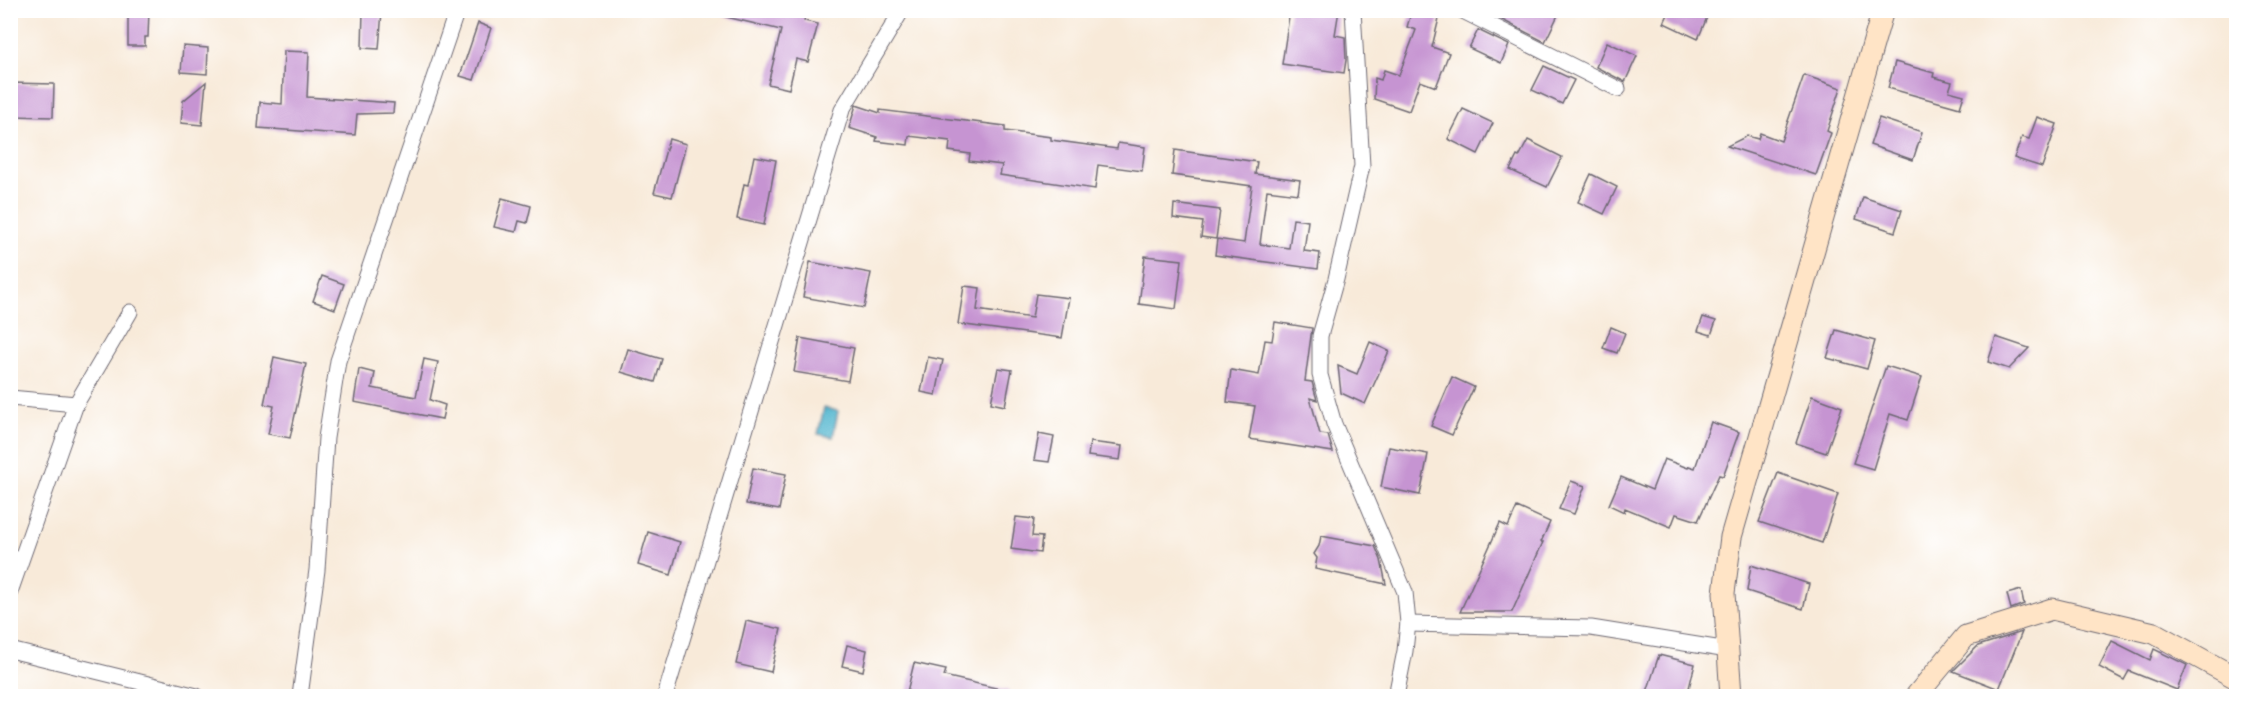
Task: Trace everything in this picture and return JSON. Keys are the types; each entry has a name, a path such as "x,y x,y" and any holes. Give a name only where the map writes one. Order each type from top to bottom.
{"main road":[{"path":"1731,696 1724,593 1731,537 1882,10"},
{"path":"1916,696 1966,636 2052,609 2154,633 2236,678"}],"street":[{"path":"300,696 317,570 326,438 338,361 457,10"},
{"path":"665,696 842,110 902,10"},
{"path":"1353,10 1362,166 1336,279 1320,336 1320,375 1335,424 1405,592 1408,624 1396,696"},
{"path":"1461,10 1618,89"},
{"path":"10,592 76,404 130,312"},
{"path":"10,398 76,404"},
{"path":"1408,624 1591,628 1728,650"},
{"path":"10,650 197,696"}],"water":[{"path":"824,408 838,411 833,437 818,434"}],"building":[{"path":"128,10 149,10 148,37 145,37 145,46 128,46"},
{"path":"363,10 382,11 379,49 362,48"},
{"path":"723,10 806,10 804,21 818,24 808,62 796,59 789,89 768,84 781,30 722,16"},
{"path":"1290,10 1339,10 1335,35 1345,37 1344,73 1282,64"},
{"path":"1412,10 1441,10 1432,47 1449,53 1436,87 1420,81 1409,111 1374,99 1375,78 1381,80 1384,70 1399,75 1416,30 1407,27"},
{"path":"1487,10 1549,10 1558,15 1545,42"},
{"path":"1670,10 1710,10 1698,39 1664,23"},
{"path":"478,23 491,28 474,80 460,76"},
{"path":"1478,30 1509,45 1501,63 1469,48"},
{"path":"1607,42 1637,56 1625,82 1596,67"},
{"path":"183,46 208,48 207,74 181,72"},
{"path":"284,51 309,52 307,97 394,103 393,113 357,114 355,135 258,128 260,102 282,104"},
{"path":"1895,62 1934,73 1933,77 1952,82 1949,91 1964,95 1960,108 1888,88"},
{"path":"1544,66 1574,80 1562,104 1532,90"},
{"path":"1804,75 1841,88 1827,131 1831,133 1816,175 1727,146 1747,136 1758,139 1760,133 1781,141"},
{"path":"206,82 202,125 181,123 183,101"},
{"path":"10,83 54,84 53,117 10,116"},
{"path":"856,105 880,113 880,110 1005,126 1005,131 1051,137 1051,140 1117,149 1118,143 1145,147 1142,171 1098,165 1095,189 1000,175 1002,165 969,161 970,154 949,151 950,141 909,136 908,145 876,141 877,137 849,128"},
{"path":"1463,109 1493,123 1478,154 1448,139"},
{"path":"2037,117 2057,124 2042,167 2014,158 2022,137 2029,139"},
{"path":"1879,118 1922,132 1913,160 1870,145"},
{"path":"669,139 686,144 672,197 654,193"},
{"path":"1528,140 1562,157 1547,187 1510,170"},
{"path":"1175,150 1257,162 1255,174 1300,180 1298,194 1267,190 1260,244 1289,248 1293,219 1308,221 1304,251 1320,253 1318,269 1215,255 1217,239 1244,243 1252,186 1172,175"},
{"path":"754,156 776,160 764,225 737,219 744,184 748,185"},
{"path":"1591,174 1617,187 1604,214 1578,202"},
{"path":"1863,197 1902,210 1895,232 1856,219"},
{"path":"502,198 531,206 527,223 519,221 516,232 494,227"},
{"path":"1174,204 1220,210 1216,239 1201,237 1203,222 1173,218"},
{"path":"1145,256 1182,260 1176,309 1139,304"},
{"path":"810,262 871,273 864,308 803,297"},
{"path":"322,276 344,284 335,309 313,301"},
{"path":"964,286 980,288 977,310 1032,318 1036,294 1069,298 1062,338 958,324"},
{"path":"1703,317 1716,321 1711,335 1698,331"},
{"path":"1275,322 1312,328 1305,381 1312,382 1317,400 1310,398 1320,434 1328,435 1333,452 1249,439 1255,406 1227,402 1231,370 1259,375 1265,340 1272,341"},
{"path":"1611,327 1625,333 1617,353 1603,348"},
{"path":"1836,330 1875,341 1867,369 1827,358"},
{"path":"1996,337 2029,348 2009,369 1988,362"},
{"path":"800,338 854,348 848,381 794,372"},
{"path":"1370,342 1389,351 1365,404 1341,393 1338,366 1357,374"},
{"path":"628,349 662,359 655,382 621,372"},
{"path":"274,357 306,364 290,438 268,434 274,406 264,404"},
{"path":"928,357 943,360 936,395 921,392"},
{"path":"424,359 438,362 430,400 445,405 442,419 354,402 359,369 375,373 372,388 416,397"},
{"path":"1886,366 1922,377 1908,420 1890,414 1873,469 1853,463"},
{"path":"998,368 1012,370 1005,406 991,403"},
{"path":"1452,377 1474,387 1452,435 1431,426"},
{"path":"1812,396 1842,407 1826,453 1796,443"},
{"path":"1711,422 1739,432 1723,476 1719,475 1698,521 1676,514 1671,527 1625,508 1624,512 1609,505 1621,477 1652,490 1664,459 1688,468 1689,466 1695,468"},
{"path":"1039,434 1054,437 1049,462 1034,460"},
{"path":"1090,442 1122,446 1120,460 1088,456"},
{"path":"1389,447 1428,454 1420,495 1381,487"},
{"path":"753,468 786,474 779,510 746,504"},
{"path":"1778,473 1838,494 1822,543 1759,522"},
{"path":"1571,481 1585,486 1574,514 1559,509"},
{"path":"1517,507 1550,522 1512,612 1460,612 1500,523 1508,527"},
{"path":"1016,517 1034,519 1032,536 1042,537 1040,553 1011,549"},
{"path":"648,532 680,542 671,575 638,565"},
{"path":"1321,536 1375,546 1381,560 1386,584 1315,569 1317,558 1314,554"},
{"path":"1751,565 1809,584 1803,609 1747,591"},
{"path":"2021,590 2024,604 2011,609 2007,594"},
{"path":"746,621 781,629 771,672 736,664"},
{"path":"2022,632 1999,689 1953,671 1978,646"},
{"path":"2112,641 2150,660 2154,649 2187,665 2177,690 2129,671 2124,680 2099,667"},
{"path":"847,645 867,650 863,671 842,666"},
{"path":"1659,655 1695,664 1687,696 1646,695"},
{"path":"914,663 946,670 944,676 1009,691 1008,696 906,696"}]}
